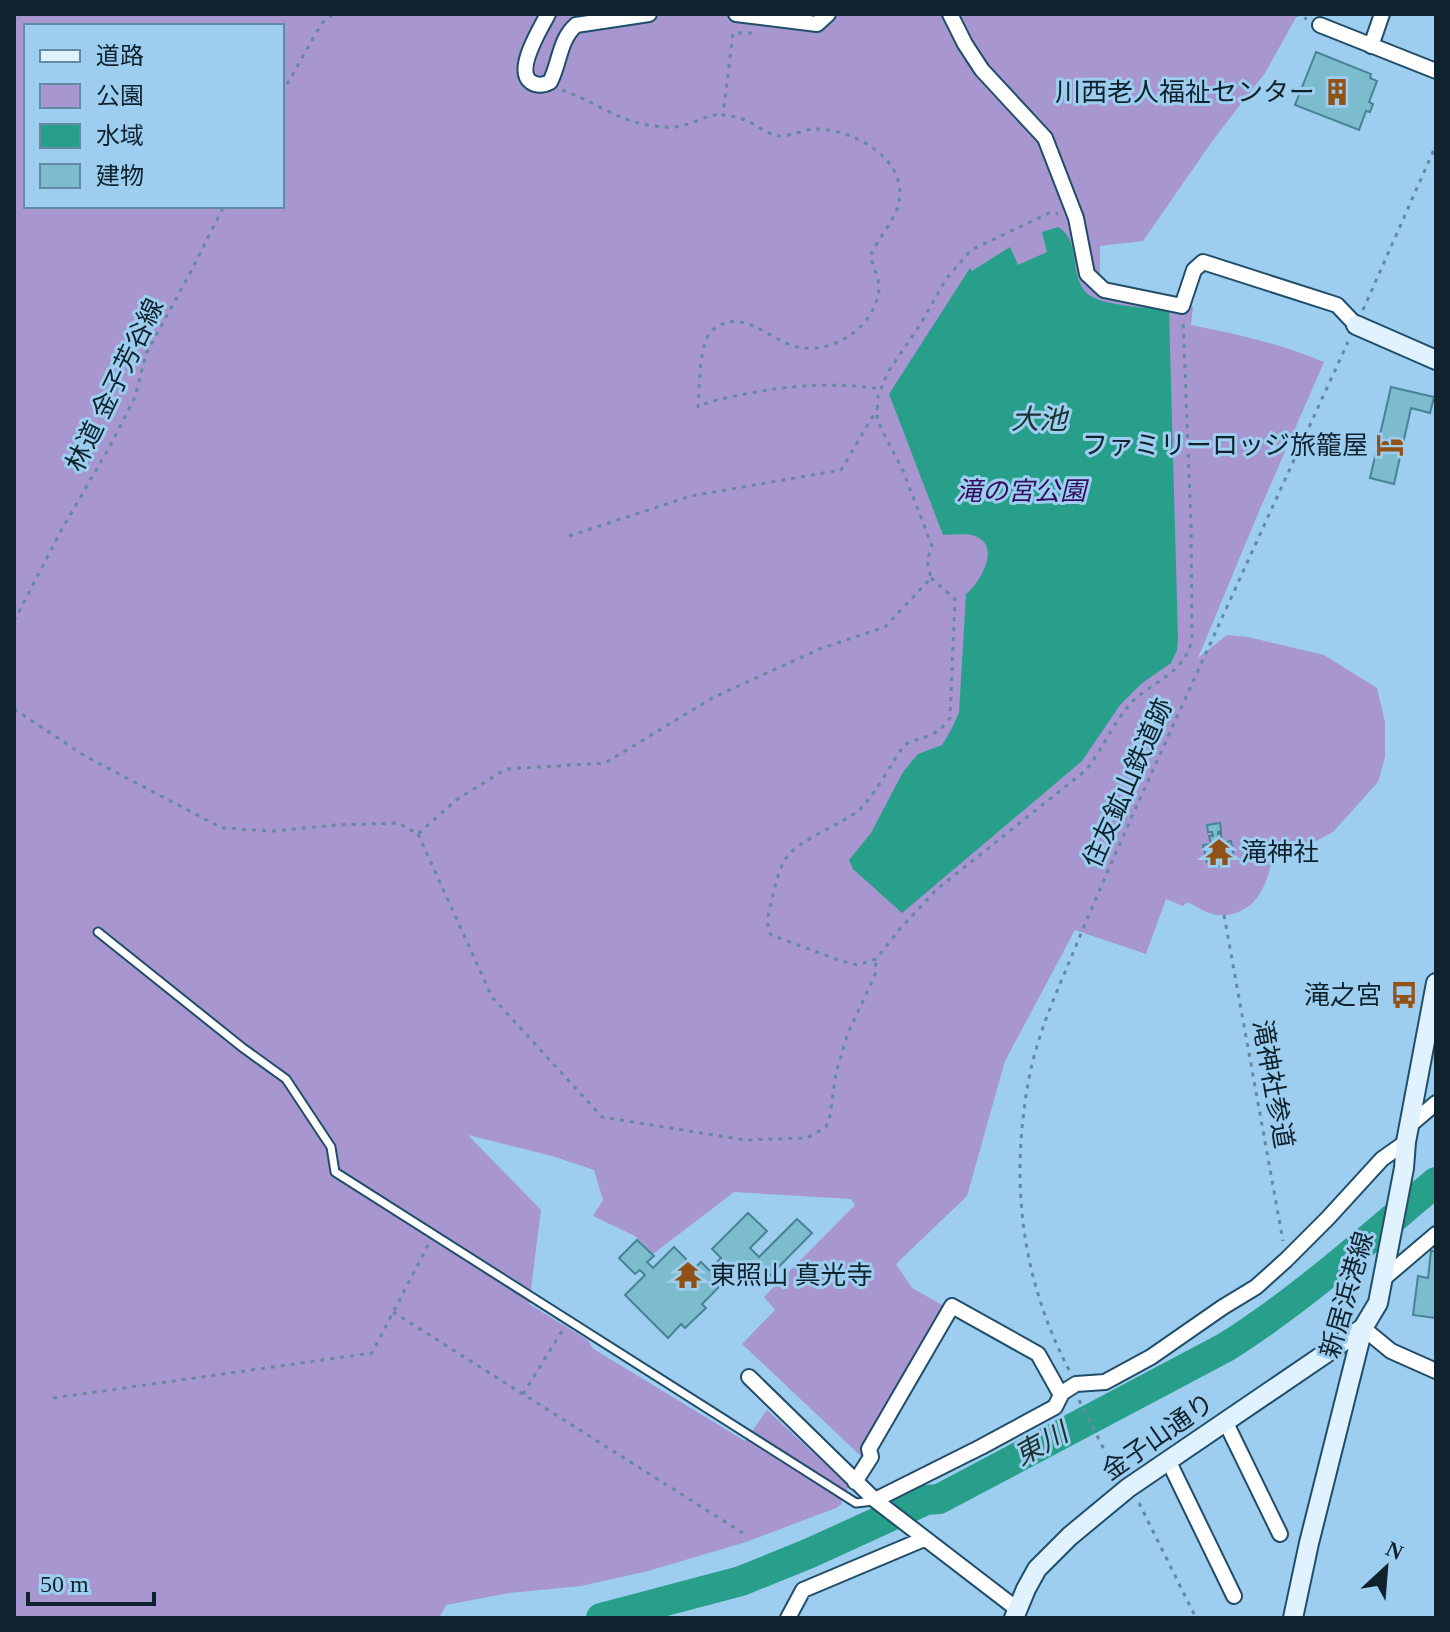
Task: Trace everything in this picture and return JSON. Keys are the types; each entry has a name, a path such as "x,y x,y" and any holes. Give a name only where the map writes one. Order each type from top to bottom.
{"main road":[{"path":"1356,325 1436,360"},
{"name":"新居浜港線","path":"1293,1618 1363,1328 1378,1303 1436,983"},
{"name":"金子山通り","path":"1016,1614 1037,1569 1070,1536 1128,1488 1363,1328"}],"street":[{"path":"548,14 526,62 525,74 535,84 548,83 552,78 560,50 576,25 649,14"},
{"path":"736,14 817,24 828,14"},
{"path":"950,14 982,70 1045,138 1076,218 1087,274 1104,290 1182,306 1194,270 1203,262 1337,305 1356,325"},
{"path":"1371,46 1382,14"},
{"path":"1320,25 1436,71"},
{"path":"1061,1395 1105,1382 1151,1357 1256,1287 1286,1260 1436,1103"},
{"path":"1382,1280 1436,1234"},
{"path":"855,1482 871,1457 869,1449 952,1306 1038,1354 1061,1395"},
{"path":"1363,1328 1391,1351 1436,1371"},
{"path":"749,1377 876,1502 1016,1614"},
{"path":"876,1502 1055,1407 1061,1395"},
{"path":"1225,1421 1280,1534"},
{"path":"1168,1460 1234,1596"},
{"path":"788,1618 803,1590 921,1537"}],"lane":[{"path":"98,932 286,1079 331,1147 335,1172 856,1503 876,1502"}],"path":[{"path":"284,90 322,23 333,14"},
{"path":"723,115 733,33 762,32 779,19"},
{"path":"548,83 644,125 679,127 713,115 723,115 745,120 773,135 815,129 851,136 878,152 892,165 899,186 899,203 871,254 879,289 865,323 832,344 816,348 797,347 736,320 724,323 714,329 703,348 698,407 710,401 780,387 832,384 881,389"},
{"name":"住友鉱山鉄道跡","path":"1109,1457 1053,1339 1032,1279 1022,1215 1019,1156 1027,1085 1037,1039 1102,883 1436,145"},
{"name":"林道 金子芳谷線","path":"14,621 117,434 135,397 146,354 223,208"},
{"path":"1051,212 971,250 946,279 888,372 878,396 877,420 903,471 932,546 927,560 931,578 955,599 950,718 928,736 908,741 862,808 788,855 768,917 767,928 771,935 849,963 858,965 876,959 937,889 1085,771 1098,756 1129,705 1178,668 1190,650 1191,525 1182,306"},
{"path":"569,536 691,496 841,470 877,408"},
{"path":"418,834 456,800 506,769 605,763 714,697 822,648 885,627 931,578"},
{"path":"14,709 85,756 222,828 274,831 398,823 418,834 492,997 602,1117 745,1140 807,1138 817,1133 826,1127 830,1116 836,1073 848,1033 875,975 876,959"},
{"name":"滝神社参道","path":"1224,915 1286,1260"},
{"path":"53,1398 372,1353 434,1235"},
{"path":"393,1312 746,1535"},
{"path":"523,1394 569,1321"},
{"path":"1128,1488 1137,1499 1196,1618"}],"green space":[{"name":"滝の宮公園","path":"14,14 1298,14 1265,73 1213,140 1143,241 1100,246 1100,275 1110,284 1164,294 1193,307 1191,325 1259,340 1324,362 1198,658 1227,635 1248,637 1324,655 1377,688 1385,722 1385,757 1378,782 1333,832 1314,842 1274,849 1265,884 1252,903 1242,910 1217,915 1187,902 1183,906 1166,899 1146,954 1075,930 1005,1061 967,1196 896,1264 912,1288 944,1306 865,1460 742,1344 775,1310 764,1297 855,1205 851,1199 734,1192 653,1254 635,1236 593,1216 603,1200 594,1170 468,1135 541,1210 529,1304 588,1340 592,1348 745,1441 767,1410 849,1486 842,1504 836,1508 746,1542 648,1571 581,1586 509,1593 446,1605 439,1618 14,1618"}],"water":[{"name":"大池","path":"1058,227 1070,241 1078,278 1088,294 1115,304 1169,310 1177,650 1171,663 1141,684 1120,705 1082,761 902,913 853,869 849,860 871,833 903,772 918,754 942,745 959,713 966,594 977,582 988,556 983,541 975,536 943,535 889,394 970,268 972,271 1010,247 1018,265 1047,252 1042,232"}],"building":[{"name":"川西老人福祉センター","path":"1316,52 1371,74 1370,78 1377,81 1369,102 1373,104 1370,112 1366,111 1359,130 1295,105"},
{"name":"ファミリーロッジ旅籠屋","path":"1391,387 1434,397 1430,413 1411,408 1394,484 1370,478"},
{"name":"滝神社","path":"1220,823 1221,831 1218,834 1221,833 1222,843 1231,841 1234,858 1225,860 1226,865 1216,867 1215,861 1207,862 1203,845 1211,844 1209,836 1213,836 1212,832 1208,832 1207,825"},
{"name":"東照山 真光寺","path":"748,1213 767,1231 750,1248 759,1257 797,1219 812,1233 759,1287 752,1281 757,1276 744,1262 702,1304 706,1308 685,1328 681,1324 668,1338 625,1295 645,1275 640,1270 635,1274 619,1258 637,1240 654,1256 647,1262 653,1268 674,1247 695,1268 701,1262 709,1270 721,1258 712,1249"},
{"path":"1431,1251 1436,1251 1436,1318 1413,1315 1418,1276 1428,1278"}],"waterway":[{"name":"東川","path":"601,1618 741,1581 926,1500 939,1499 1226,1347 1308,1289 1436,1182"}],"place":[{"name":"川西老人福祉センター","path":"1337,92"},
{"name":"ファミリーロッジ旅籠屋","path":"1390,445"},
{"name":"滝神社","path":"1219,852"},
{"name":"滝之宮","path":"1404,995"},
{"name":"東照山 真光寺","path":"688,1275"}]}
